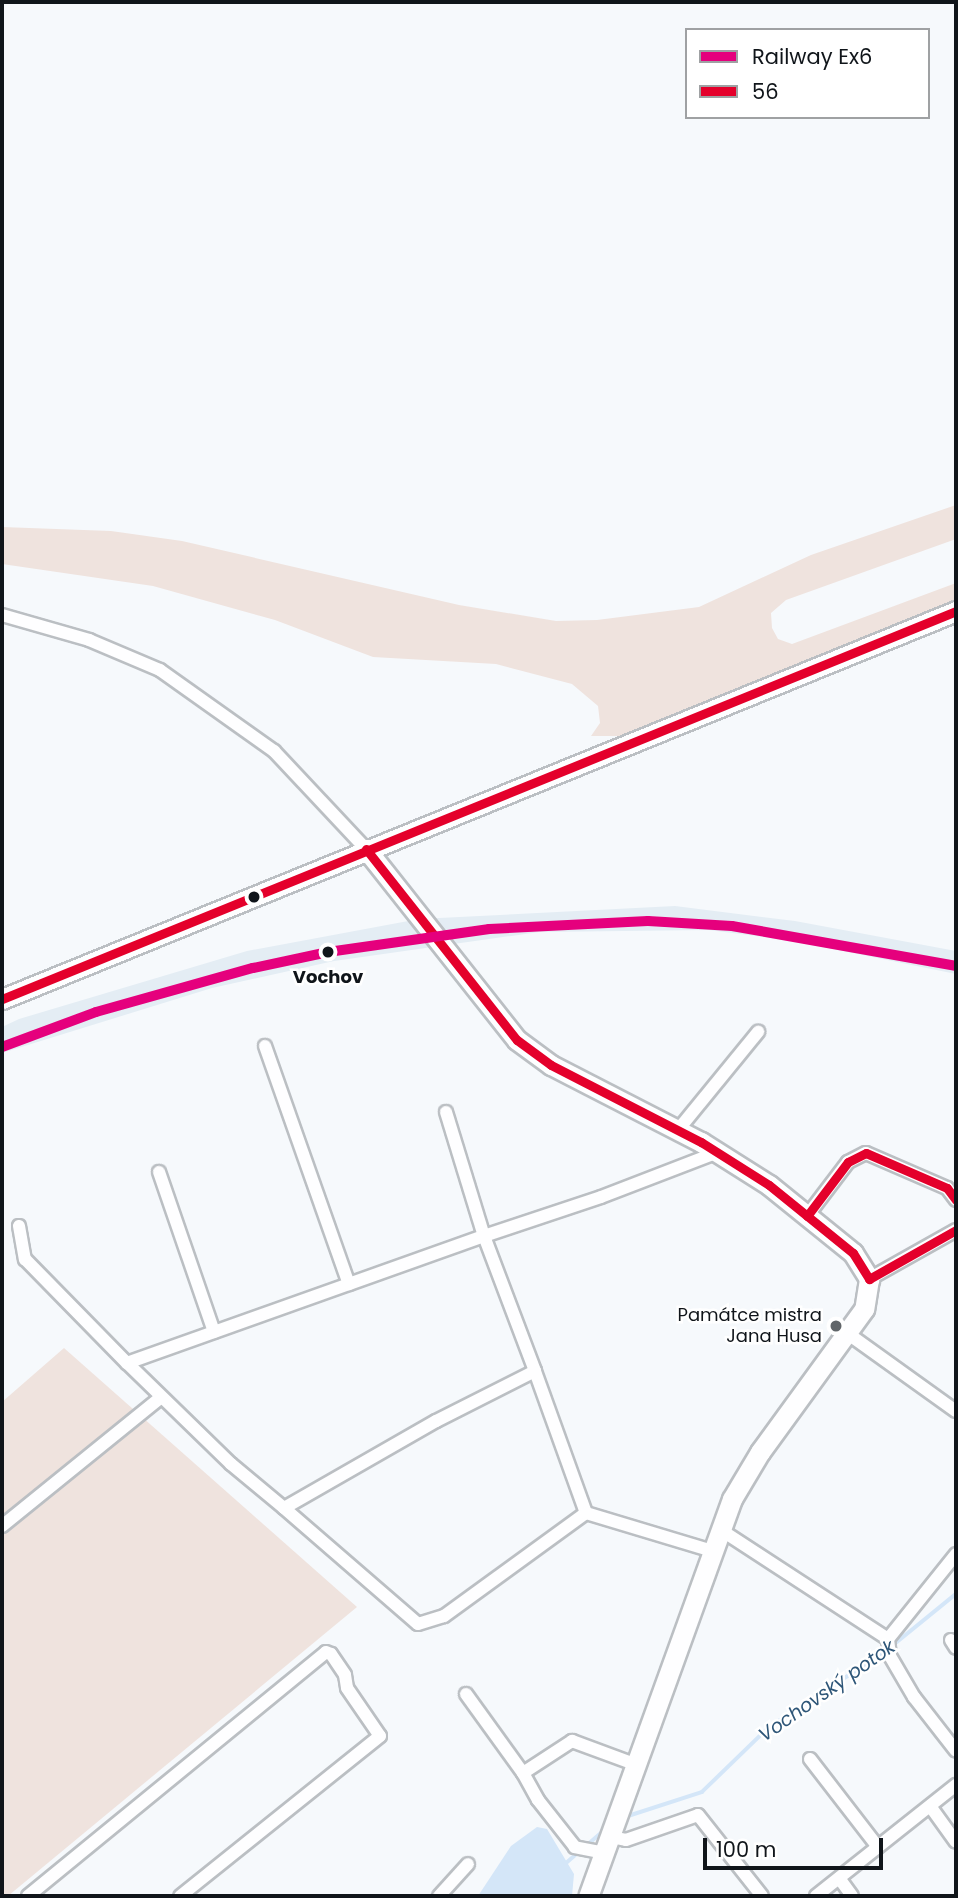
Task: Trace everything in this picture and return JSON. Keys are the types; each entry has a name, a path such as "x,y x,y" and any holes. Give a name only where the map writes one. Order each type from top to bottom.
{"street":[{"path":"2,999 956,611"},
{"path":"2,615 89,640 160,670 274,751 366,849 517,1040 551,1065 718,1152 853,1253 869,1279 863,1309 745,1473 713,1551 588,1896"},
{"path":"678,1130 758,1032"},
{"path":"265,1046 349,1284"},
{"path":"446,1112 484,1237 586,1513"},
{"path":"127,1363 718,1152"},
{"path":"807,1216 848,1162 866,1153 947,1188 956,1200"},
{"path":"159,1172 214,1332"},
{"path":"19,1226 25,1259 160,1398 418,1624 444,1616 586,1513"},
{"path":"869,1279 956,1230"},
{"path":"847,1333 956,1411"},
{"path":"284,1508 436,1421 535,1371"},
{"path":"2,1526 160,1398"},
{"path":"586,1513 713,1551"},
{"path":"721,1530 888,1639"},
{"path":"956,1554 888,1639 890,1656 914,1697 956,1751"},
{"path":"28,1896 326,1652 331,1654 345,1675 347,1688 380,1736 180,1896"},
{"path":"466,1694 523,1773 543,1807 575,1847 608,1845 698,1815 762,1896"},
{"path":"523,1773 572,1741 636,1765"},
{"path":"810,1759 878,1847"},
{"path":"816,1896 956,1785"},
{"path":"930,1806 956,1842"},
{"path":"439,1896 468,1864"},
{"path":"839,1878 852,1896"}],"shaded area":[{"path":"956,505 956,539 786,600 771,613 772,628 778,639 792,644 956,583 956,600 620,736 591,736 600,723 598,706 572,684 496,664 373,657 275,620 153,586 2,564 2,527 111,531 182,541 459,605 556,621 597,620 699,607 811,555"},
{"path":"675,906 795,921 956,951 956,974 794,941 709,930 539,932 334,961 212,988 2,1053 2,1027 19,1019 247,951 419,919"},
{"path":"64,1348 357,1607 8,1896 2,1896 2,1402"}],"water":[{"path":"537,1827 547,1829 574,1874 572,1896 478,1896 511,1846"}],"waterway":[{"name":"Vochovský potok","path":"892,1646 956,1594"},
{"name":"Vochovský potok","path":"625,1817 702,1792 768,1728 886,1651"},
{"name":"Vochovský potok","path":"586,1846 601,1833"},
{"name":"Vochovský potok","path":"565,1864 580,1851"}],"rail line":[{"name":"Ex6","path":"2,1047 96,1012 253,968 328,952 489,929 648,921 732,926 956,966"}],"transit line":[{"name":"56","path":"2,999 956,611"},
{"name":"56","path":"366,849 517,1040 551,1065 701,1142 769,1185 853,1253 869,1279"},
{"name":"56","path":"807,1216 848,1162 866,1153 947,1188 956,1200"},
{"name":"56","path":"869,1279 956,1230"}],"place":[{"name":"Vochov","path":"328,952"},
{"name":"Památce mistra Jana Husa","path":"836,1326"}]}
